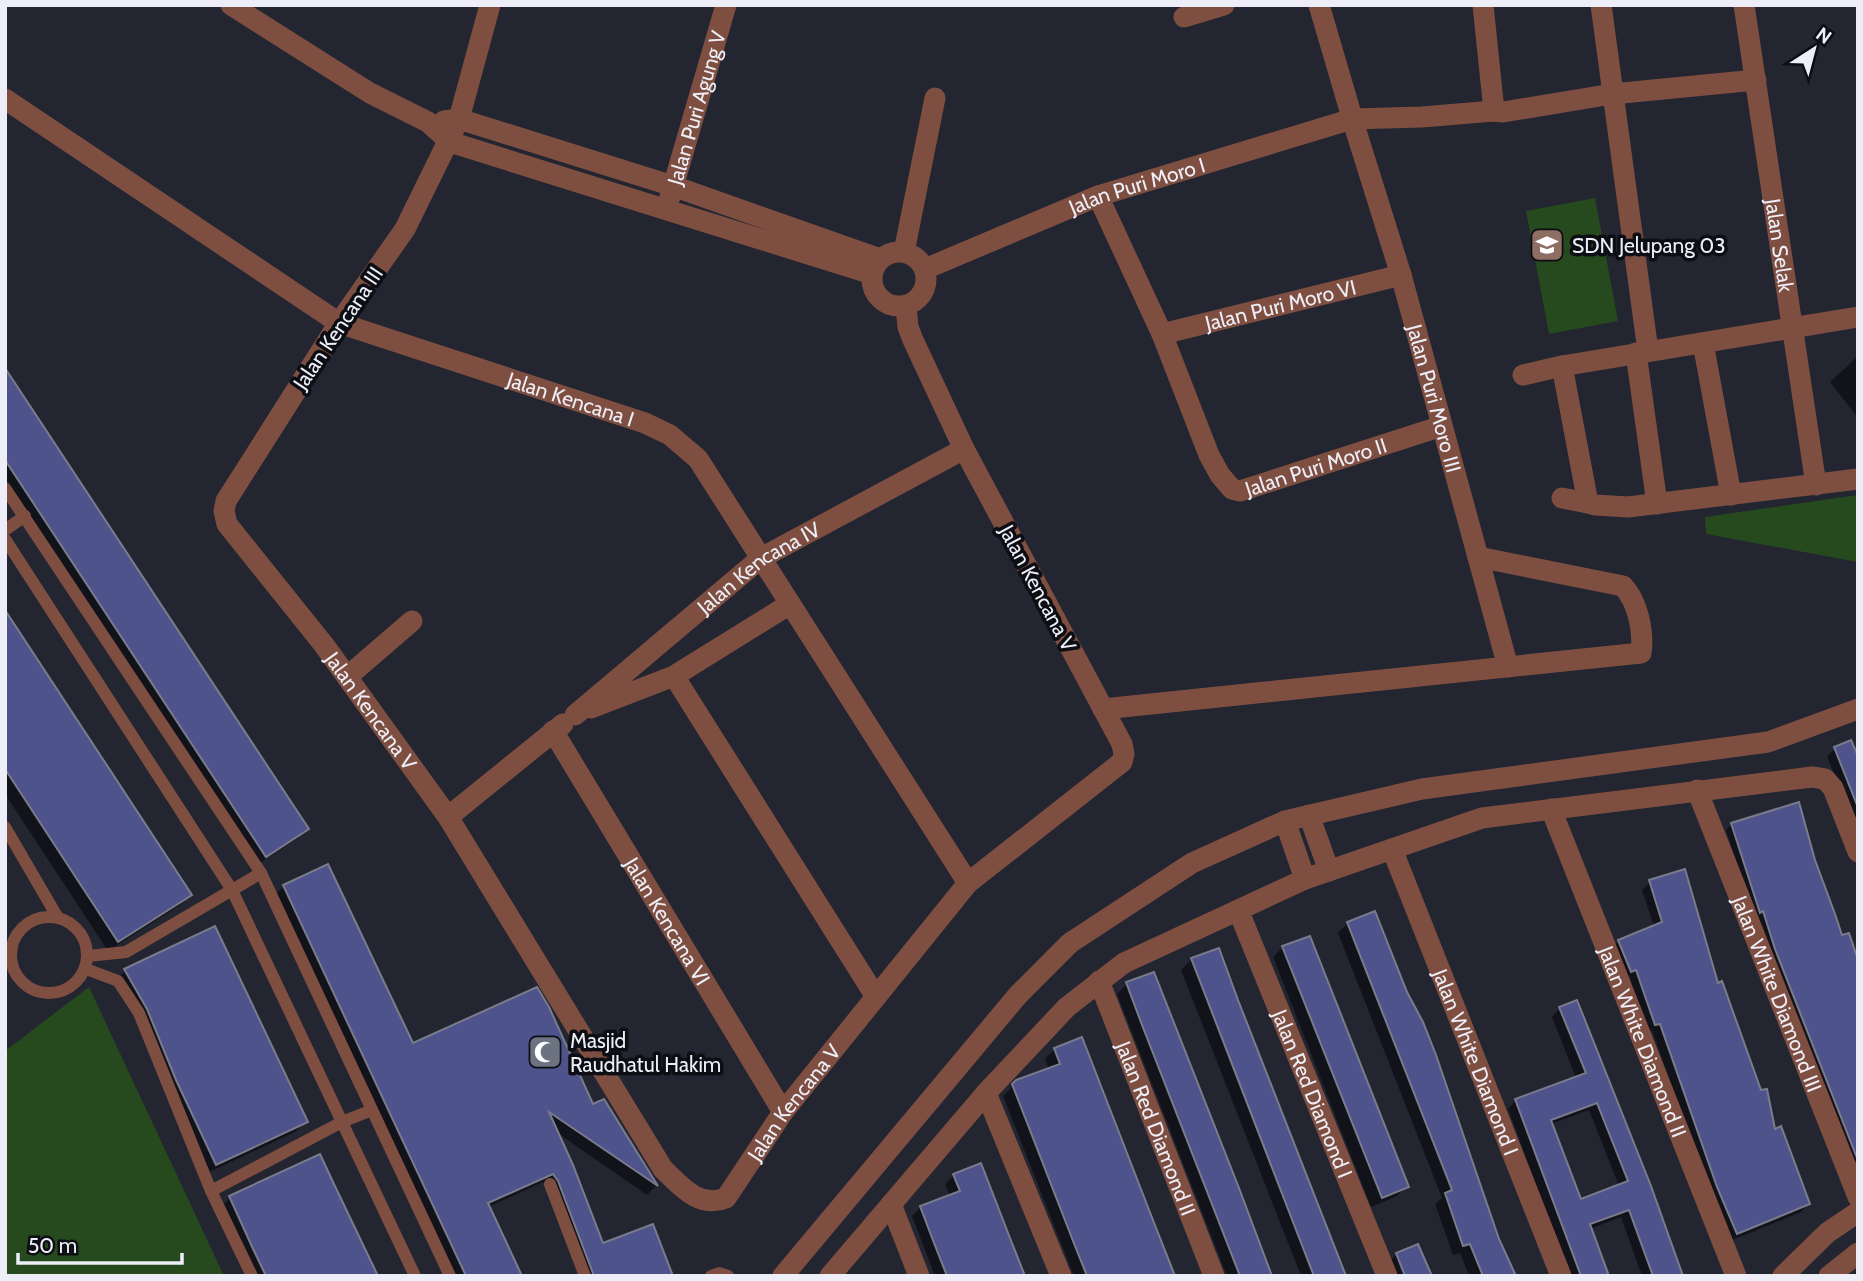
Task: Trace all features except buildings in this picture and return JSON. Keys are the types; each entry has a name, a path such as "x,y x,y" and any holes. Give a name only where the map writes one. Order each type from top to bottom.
{"street":[{"name":"Jalan Kencana III","path":"224,511 226,501 339,323 405,229 459,119 490,5"},
{"name":"Jalan Puri Agung V","path":"666,209 726,5"},
{"path":"1184,17 1224,5"},
{"path":"1320,5 1354,125"},
{"path":"1483,5 1493,111"},
{"path":"1601,5 1657,504"},
{"name":"Jalan Selak","path":"1744,5 1816,485"},
{"path":"235,6 370,93 428,122 450,142 666,209 876,266"},
{"name":"Jalan Puri Moro I","path":"925,269 1098,196 1354,125 1503,112 1612,94 1756,80"},
{"path":"904,252 935,98"},
{"name":"Jalan Kencana I","path":"5,99 339,323 645,423 670,435 698,459 968,883"},
{"path":"428,122 459,119 673,186 876,266"},
{"name":"Jalan Puri Moro III","path":"1354,125 1401,275 1508,667"},
{"path":"1098,196 1161,334"},
{"path":"904,252 917,258 925,269 927,281 924,292 903,313 880,299 873,288 876,266 887,254 904,252"},
{"name":"Jalan Puri Moro VI","path":"1161,334 1401,275"},
{"name":"Jalan Kencana V","path":"224,511 227,524 347,677 447,817 663,1169 688,1192 706,1202 716,1202 726,1198 783,1112 968,883 1122,762 1124,754 1122,744 964,449 903,313"},
{"path":"1523,375 1792,326 1858,317"},
{"name":"Jalan Puri Moro II","path":"1161,334 1209,455 1232,489 1240,491 1442,426"},
{"path":"1703,343 1731,495"},
{"path":"1562,366 1588,503"},
{"name":"Jalan Kencana IV","path":"447,817 575,715 761,558 964,449"},
{"path":"1562,498 1628,507 1858,479"},
{"path":"1103,709 1641,653 1636,608 1630,593 1623,586 1478,557"},
{"name":"Jalan Kencana IV","path":"575,715 674,676 790,604"},
{"path":"347,677 412,621"},
{"path":"674,676 876,997"},
{"path":"783,1276 1018,995 1070,943 1192,863 1285,821 1309,815 1422,789 1768,742 1858,709"},
{"name":"Jalan Kencana VI","path":"553,732 783,1112"},
{"path":"830,1276 986,1093 1067,1007 1124,963 1239,912 1305,879 1482,818 1812,777 1825,779 1833,788 1858,852"},
{"name":"Jalan White Diamond III","path":"1697,790 1858,1197"},
{"name":"Jalan White Diamond II","path":"1550,809 1736,1276"},
{"path":"1309,815 1329,871"},
{"path":"1285,821 1305,879"},
{"name":"Jalan White Diamond I","path":"1392,849 1561,1276"},
{"name":"Jalan Red Diamond I","path":"1239,912 1387,1276"},
{"name":"Jalan Red Diamond II","path":"1099,981 1214,1276"},
{"path":"986,1093 1061,1276"},
{"path":"891,1204 919,1276"},
{"path":"1783,1276 1826,1233 1858,1212"},
{"path":"1829,1276 1858,1253"}],"lane":[{"path":"5,488 261,873 450,1276"},
{"path":"5,530 25,516"},
{"path":"5,539 232,890 415,1276"},
{"path":"5,827 58,918"},
{"path":"87,963 122,954 261,873"},
{"path":"58,918 70,923 80,932 86,943 87,963 79,980 70,989 45,994 33,990 15,973 11,948 23,927 34,920 58,918"},
{"path":"87,963 118,981 139,1013 211,1191 252,1276"},
{"path":"5,985 15,973"},
{"path":"211,1191 342,1122 372,1110"},
{"path":"550,1185 585,1276"},
{"path":"711,1276 719,1273 728,1276"}],"green space":[{"path":"1595,198 1618,321 1549,334 1526,211"},
{"path":"1858,495 1858,562 1706,534 1705,517"},
{"path":"89,987 224,1276 5,1276 5,1051"}],"place":[{"name":"SDN Jelupang 03","path":"1547,245"},
{"name":"Masjid Raudhatul Hakim","path":"545,1052"}]}
